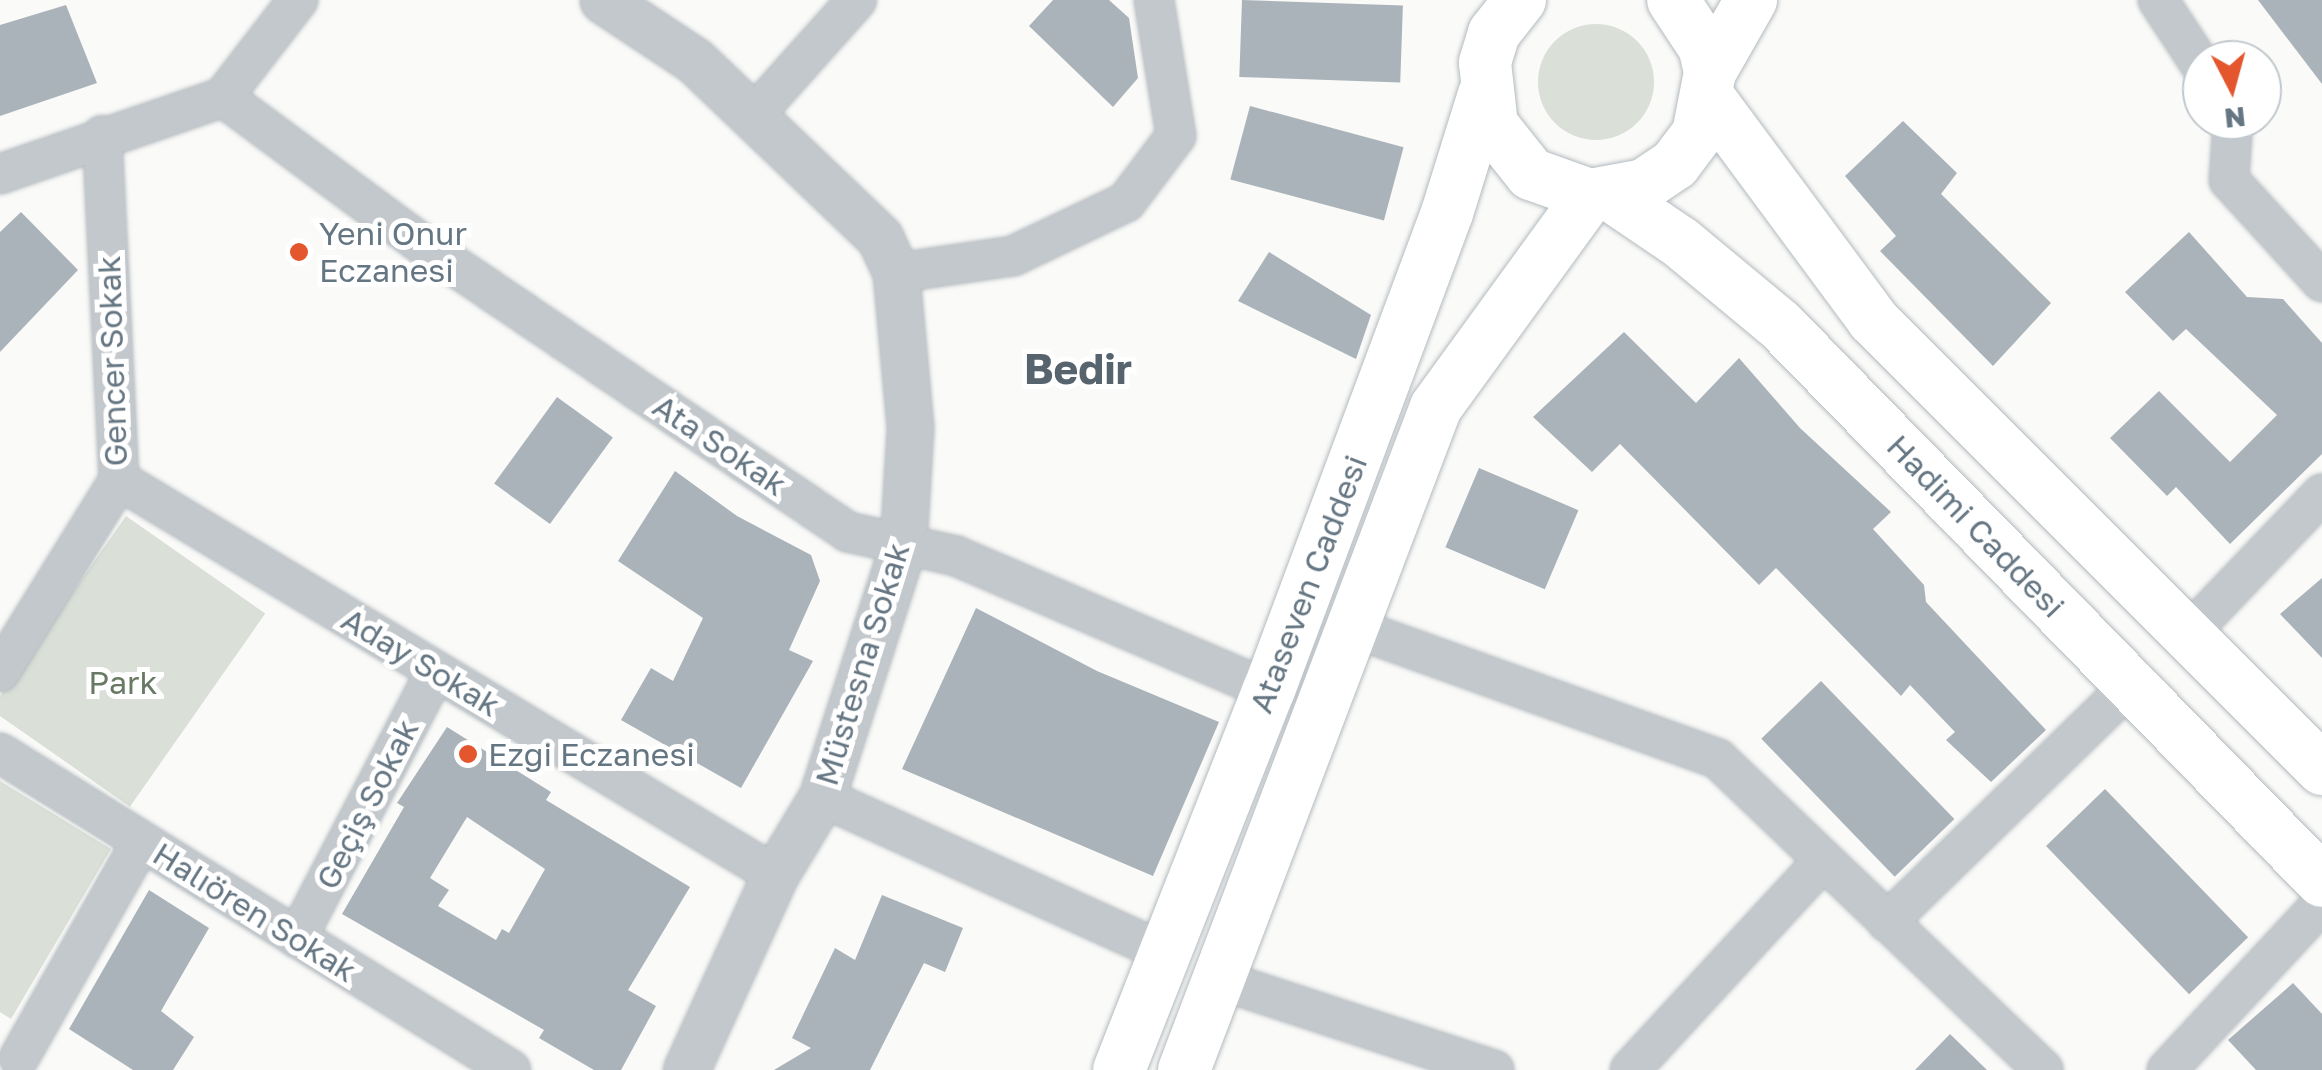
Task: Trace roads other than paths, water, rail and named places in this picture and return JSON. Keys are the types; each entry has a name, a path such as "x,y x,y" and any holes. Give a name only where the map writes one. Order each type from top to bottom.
{"main road":[{"path":"1468,0 1484,79"},
{"name":"Ataseven Caddesi","path":"1120,1070 1269,690 1447,213 1494,33 1520,0"},
{"name":"Hadimi Caddesi","path":"1673,0 1697,32 1709,85 1874,320 2322,769"},
{"path":"1184,1070 1214,978 1436,407 1599,194 1644,184 1675,164 1698,134 1709,85 1751,0"},
{"name":"Hadimi Caddesi","path":"1484,79 1508,152 1531,174 1599,194 1680,242 1780,324 2322,881"}],"street":[{"path":"0,174 223,97 298,0"},
{"name":"Müstesna Sokak","path":"603,0 695,61 880,238 896,273 910,428 903,546 822,797 776,874 686,1070"},
{"path":"754,115 856,0"},
{"path":"896,273 1013,256 1126,202 1176,136 1154,0"},
{"path":"2158,0 2184,40"},
{"name":"Ata Sokak","path":"223,97 419,242 848,532 956,556 1269,690"},
{"name":"Gencer Sokak","path":"0,672 118,480 102,136"},
{"path":"2232,140 2229,180 2322,282"},
{"name":"Aday Sokak","path":"118,480 776,874"},
{"path":"2188,634 2322,494"},
{"path":"1348,626 1718,760 2042,1070"},
{"name":"Geçiş Sokak","path":"298,938 436,670"},
{"path":"1887,922 2131,685"},
{"name":"Halıören Sokak","path":"0,753 511,1070"},
{"path":"822,797 1164,952"},
{"path":"20,1059 142,841"},
{"path":"1630,1070 1822,861"},
{"path":"2167,1070 2322,904"},
{"path":"1214,978 1494,1070"}],"place":[{"name":"Yeni Onur Eczanesi","path":"299,252"},
{"name":"Ezgi Eczanesi","path":"468,754"}],"district":[{"name":"Bedir","path":"1078,368"}],"park label":[{"name":"Park","path":"123,682"}]}
